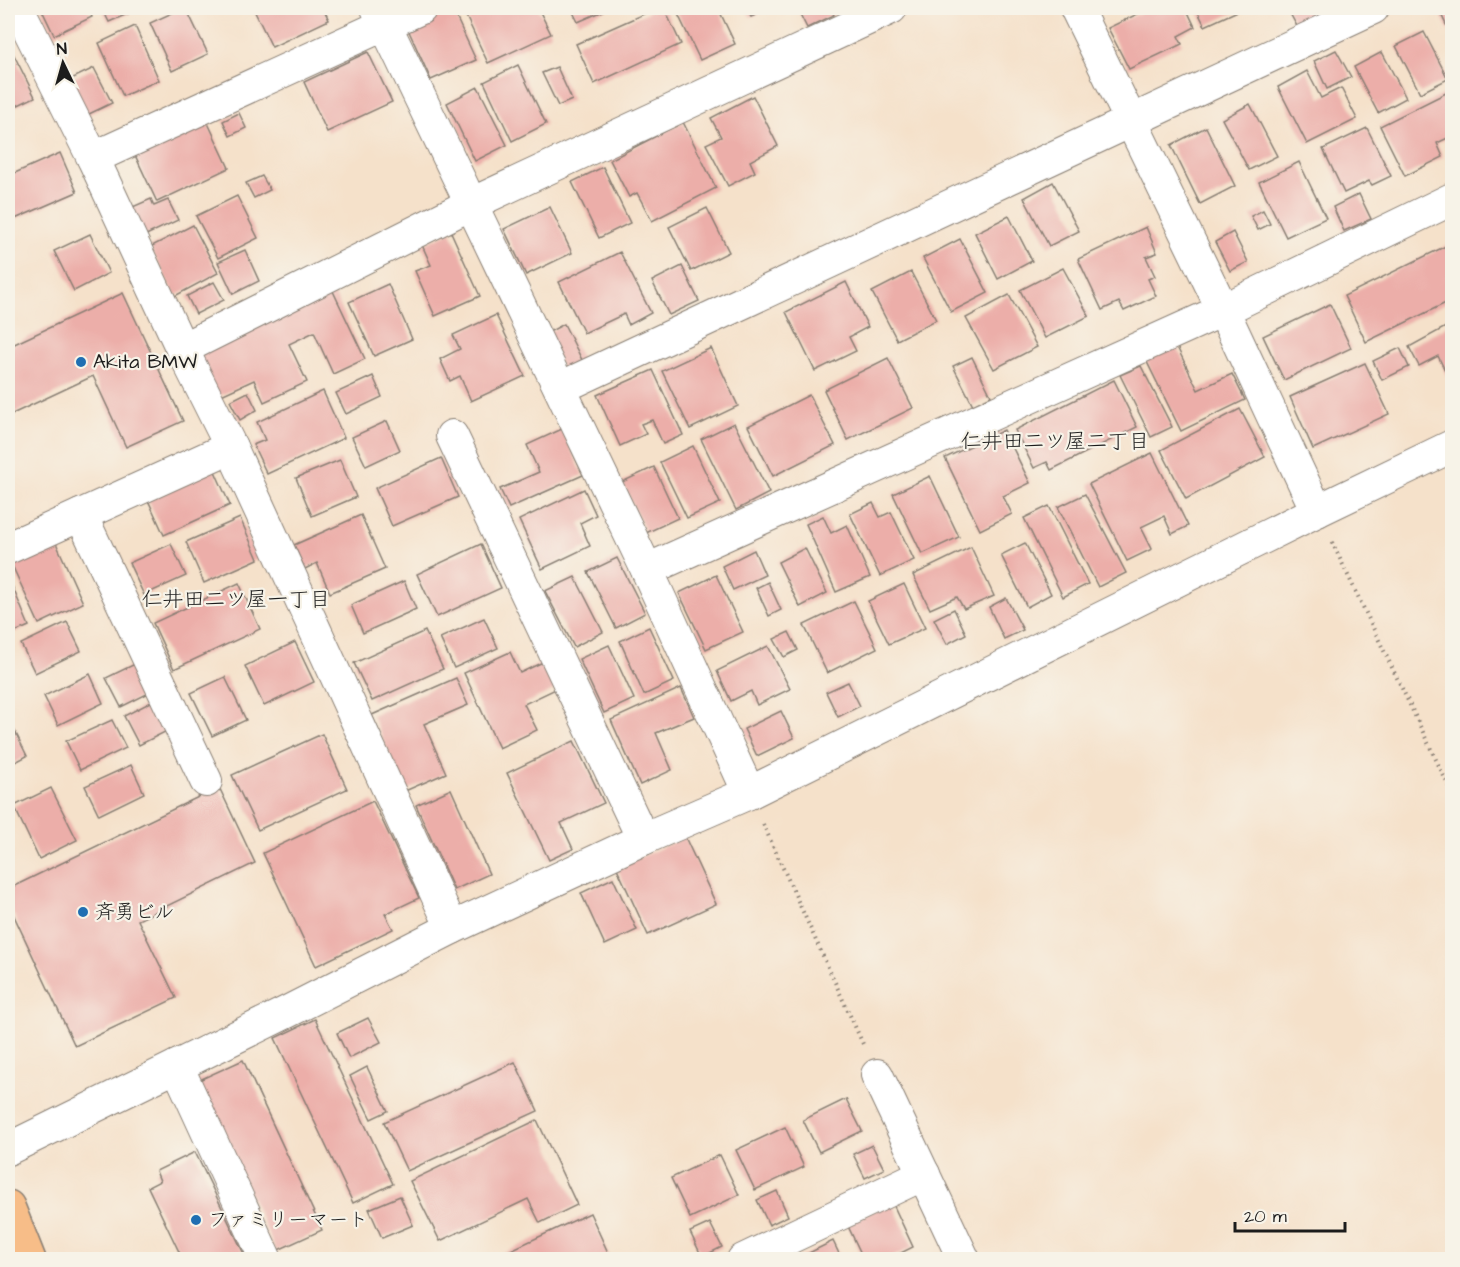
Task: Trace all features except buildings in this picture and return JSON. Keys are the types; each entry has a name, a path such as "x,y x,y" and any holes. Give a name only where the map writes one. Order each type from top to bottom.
{"highway":[{"path":"8,1207 29,1260"}],"street":[{"path":"18,8 93,158 182,349 231,447 452,928"},
{"path":"93,158 381,16 420,8"},
{"path":"182,349 471,204 891,8"},
{"path":"1076,8 1223,310 1317,511"},
{"path":"560,388 1373,8"},
{"path":"381,16 647,570 750,793"},
{"path":"647,570 1223,310 1452,199"},
{"path":"452,436 642,839"},
{"path":"8,1149 452,928 642,839 750,793 1452,446"},
{"path":"8,548 231,447"},
{"path":"81,516 206,781"},
{"path":"177,1066 266,1260"},
{"path":"877,1075 964,1260"},
{"path":"743,1260 924,1174"}],"path":[{"path":"1317,511 1452,793"},
{"path":"750,793 877,1075"}],"place":[{"name":"Akita BMW","path":"81,362"},
{"name":"斉勇ビル","path":"83,912"},
{"name":"ファミリーマート","path":"196,1220"}],"district":[{"name":"仁井田二ツ屋二丁目","path":"1055,441"},
{"name":"仁井田二ツ屋一丁目","path":"236,599"}]}
